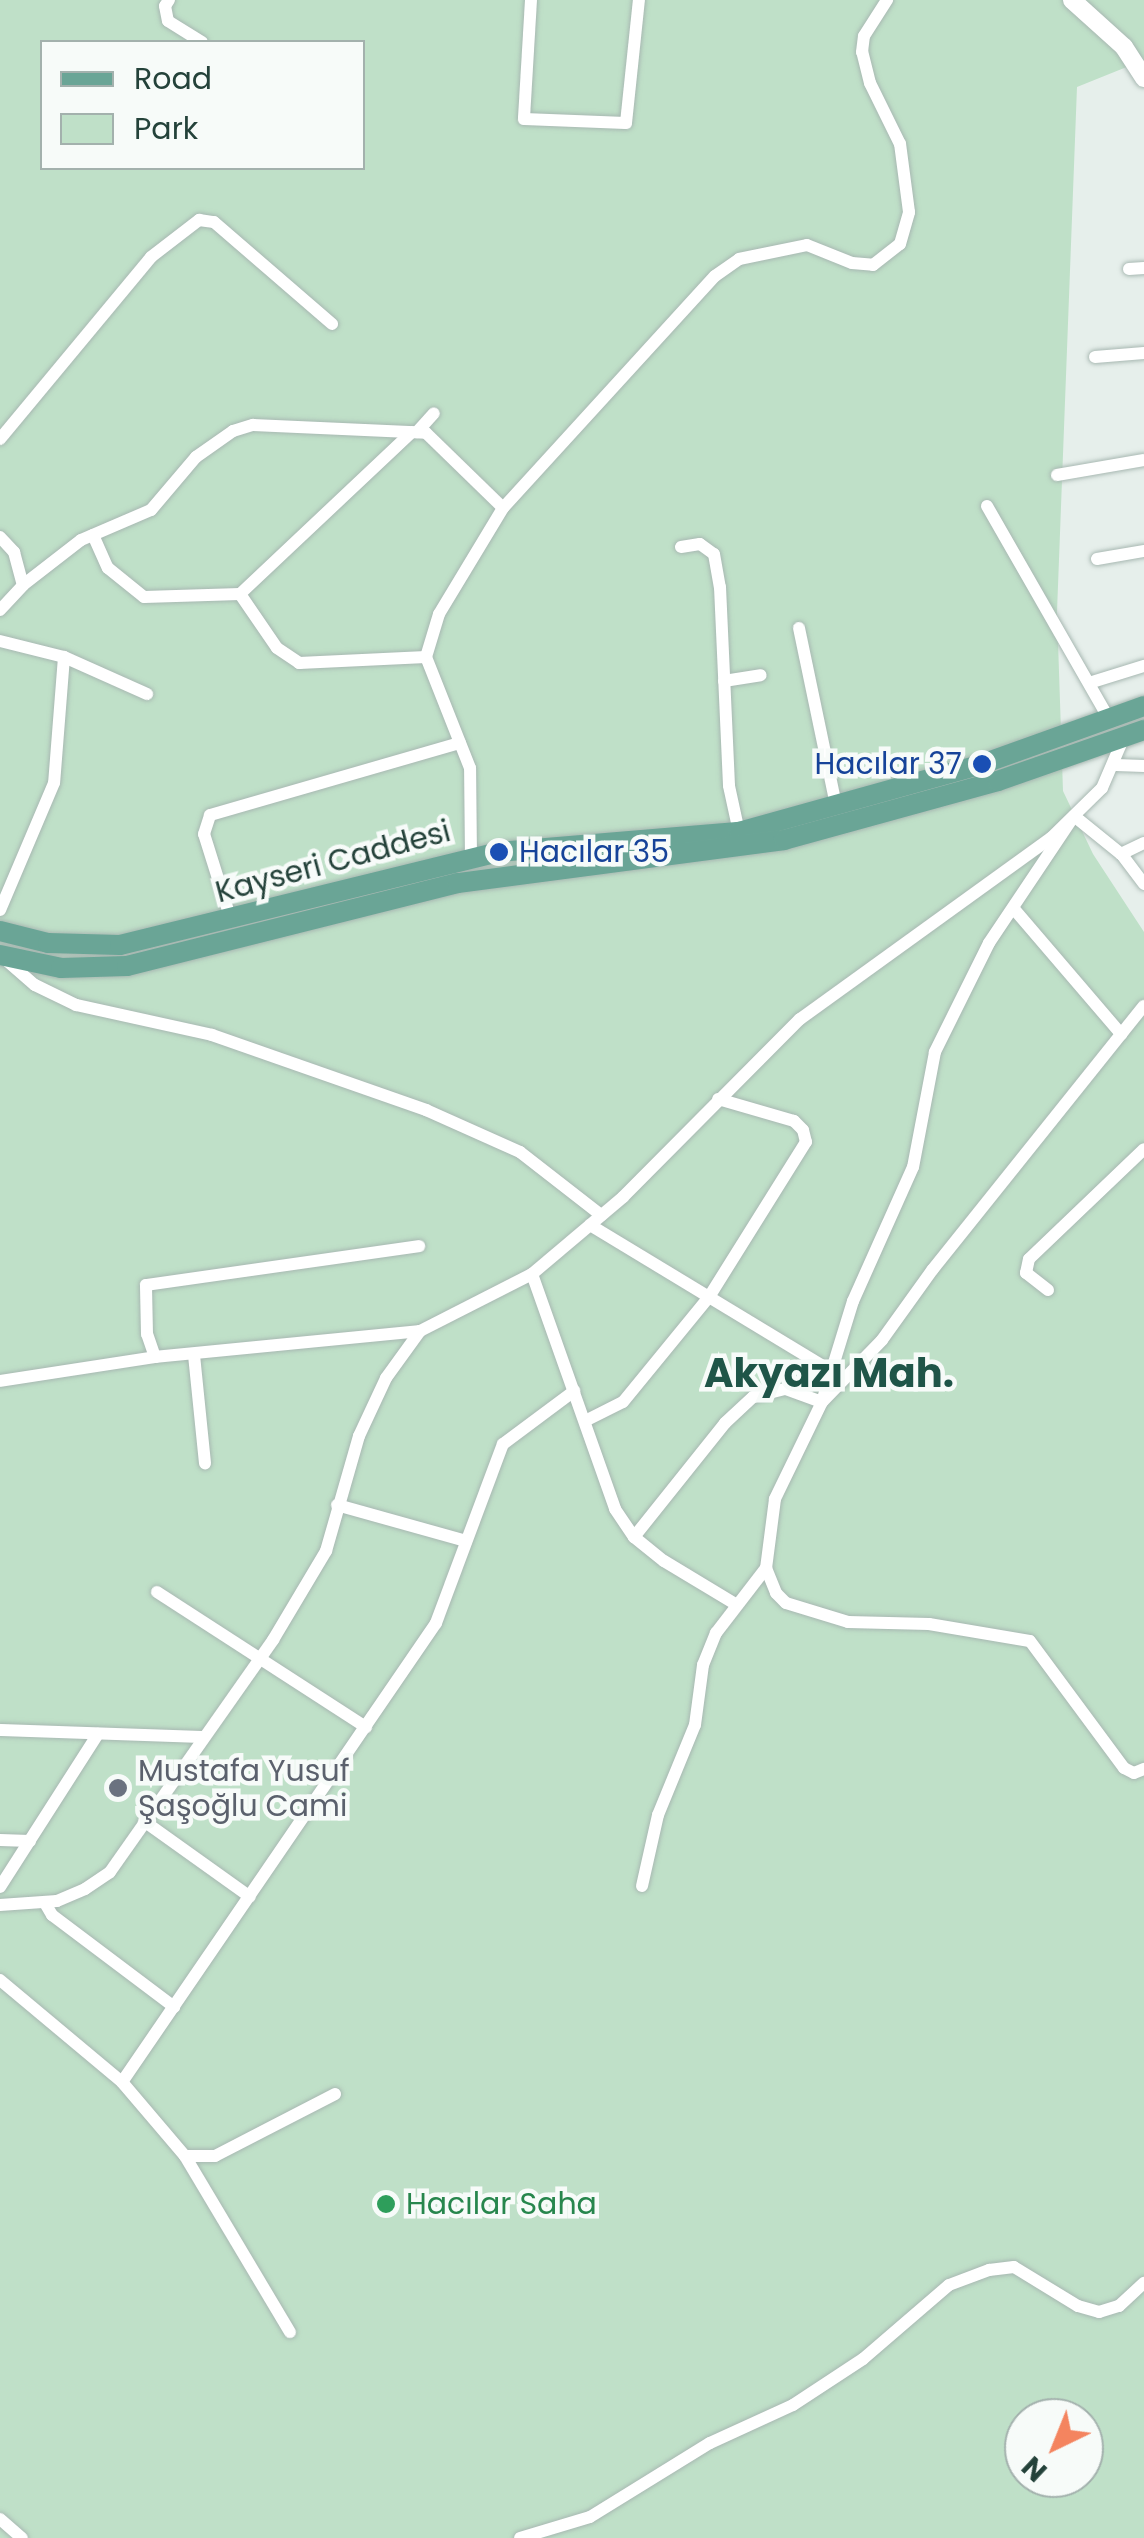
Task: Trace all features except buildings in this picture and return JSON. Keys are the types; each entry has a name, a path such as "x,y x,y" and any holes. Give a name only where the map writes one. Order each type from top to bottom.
{"main road":[{"name":"Kayseri Caddesi","path":"0,931 48,943 120,945 471,858 739,832 982,764 1144,706"},
{"name":"Kayseri Caddesi","path":"0,955 62,968 127,966 458,883 784,840 998,781 1144,730"}],"street":[{"path":"169,0 165,6 168,22 199,40"},
{"path":"532,0 524,119 626,123 639,0"},
{"path":"471,858 470,768 426,657 439,614 504,508 715,276 739,259 807,245 863,266 893,254 907,228 900,144 870,83 862,52 864,36 886,0"},
{"path":"1072,0 1124,48 1144,78"},
{"path":"0,438 151,257 199,220 214,222 332,324"},
{"path":"1095,357 1144,354"},
{"path":"94,535 108,568 144,597 240,594 434,412"},
{"path":"0,610 23,584 94,535 151,510 196,457 253,424 426,432 504,508"},
{"path":"1057,475 1144,460"},
{"path":"987,506 1109,719"},
{"path":"0,537 14,552 23,584"},
{"path":"682,548 700,544 714,554 729,786 739,832"},
{"path":"1097,560 1144,551"},
{"path":"240,594 277,648 299,664 426,657"},
{"path":"800,628 836,805"},
{"path":"0,641 64,657 146,694"},
{"path":"0,910 54,783 64,657"},
{"path":"1089,682 1144,666"},
{"path":"724,681 761,674"},
{"path":"0,1381 155,1357 420,1331 532,1274 602,1215 800,1019 962,907 1074,816 1102,788 1116,765 1123,739"},
{"path":"231,920 204,834 210,816 460,743"},
{"path":"1116,765 1144,766"},
{"path":"1074,816 1121,854 1144,884"},
{"path":"1074,816 989,943 936,1052 913,1167 853,1301 822,1402 774,1499 766,1568 776,1593 786,1602 848,1622 928,1624 1030,1641 1124,1768 1134,1774 1144,1769"},
{"path":"1121,854 1144,843"},
{"path":"1014,909 1121,1034"},
{"path":"0,955 35,985 76,1005 212,1036 426,1110 520,1152 602,1215"},
{"path":"822,1402 882,1340 933,1269 1144,1006"},
{"path":"585,1421 623,1402 709,1297 806,1142 804,1130 794,1121 718,1099"},
{"path":"1048,1290 1026,1273 1029,1259 1144,1149"},
{"path":"590,1225 831,1371"},
{"path":"155,1357 147,1334 146,1285 419,1246"},
{"path":"532,1274 615,1510 634,1537 664,1561 737,1605"},
{"path":"0,1905 45,1903 85,1890 110,1872 259,1660 326,1550 366,1422 386,1378 420,1331"},
{"path":"194,1355 205,1463"},
{"path":"634,1537 725,1423 753,1398 786,1389 822,1402"},
{"path":"122,2082 436,1623 504,1444 574,1391"},
{"path":"337,1505 466,1541"},
{"path":"642,1886 658,1815 695,1726 702,1665 716,1633 766,1568"},
{"path":"158,1592 366,1727"},
{"path":"0,1730 202,1737"},
{"path":"0,1887 98,1734"},
{"path":"144,1821 250,1897"},
{"path":"0,1840 30,1840"},
{"path":"45,1903 52,1916 174,2007"},
{"path":"0,1980 122,2082 185,2156 290,2332"},
{"path":"185,2156 214,2156 336,2094"},
{"path":"520,2538 590,2517 710,2443 793,2405 863,2358 949,2285 1001,2267 1014,2267 1078,2306 1098,2312 1118,2306 1144,2283"},
{"path":"0,2520 22,2538"}],"green space":[{"path":"0,0 1144,0 1144,60 1077,87 1057,612 1063,791 1093,854 1144,932 1144,2538 0,2538"}],"place":[{"name":"Hacılar 37","path":"982,764"},
{"name":"Hacılar 35","path":"499,852"},
{"name":"Mustafa Yusuf Şaşoğlu Cami","path":"118,1788"},
{"name":"Hacılar Saha","path":"386,2204"}],"district":[{"name":"Akyazı Mah.","path":"829,1373"}]}
